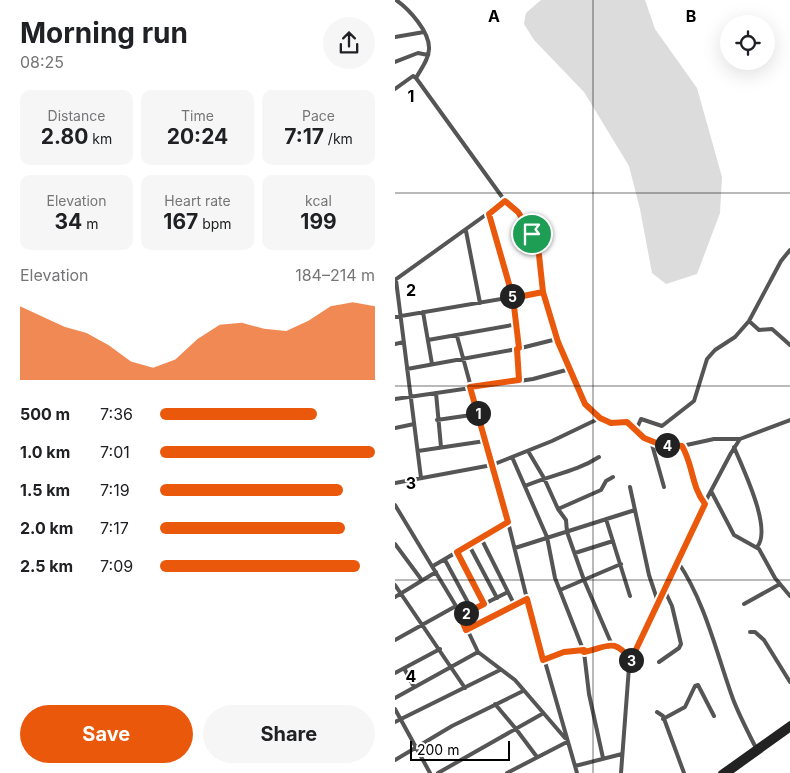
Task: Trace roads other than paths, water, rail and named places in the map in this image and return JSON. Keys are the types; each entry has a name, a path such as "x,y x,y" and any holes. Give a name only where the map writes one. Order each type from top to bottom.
{"main road":[{"path":"721,773 790,724"},
{"path":"729,773 790,730"}],"street":[{"path":"396,0 410,13 429,42 428,55 416,78"},
{"path":"395,37 424,32"},
{"path":"395,62 418,54 428,55"},
{"path":"395,89 413,76 416,78 505,201 518,212 532,234 539,255 543,292 557,339 585,404 600,418 611,423 627,422 635,431 651,441 682,446 714,439 741,439 790,420"},
{"path":"421,478 395,280 466,231 505,201"},
{"path":"489,214 513,298 518,324 519,380"},
{"path":"466,231 480,303"},
{"path":"635,431 641,419 662,426 692,404 697,396 701,375 708,357 735,336 749,321 781,261 790,250"},
{"path":"395,317 543,292"},
{"path":"423,312 432,364"},
{"path":"749,321 759,330 772,329 790,345"},
{"path":"427,340 518,324"},
{"path":"457,336 515,548 543,660 577,773"},
{"path":"407,369 518,349 557,339"},
{"path":"395,344 404,342"},
{"path":"395,399 533,379 570,370"},
{"path":"436,393 441,447"},
{"path":"437,420 478,414"},
{"path":"395,477 395,483 492,465 512,458 600,418"},
{"path":"395,428 414,424"},
{"path":"621,773 627,674 631,660 711,491 734,447 741,439"},
{"path":"418,451 485,441"},
{"path":"651,441 664,487"},
{"path":"682,446 687,456 695,488 705,504"},
{"path":"734,447 755,497 762,535 757,547"},
{"path":"528,451 544,478 558,510 566,520 567,532 584,580 612,645"},
{"path":"525,486 544,478 573,471 599,457"},
{"path":"512,458 547,538 555,578 584,651 589,694 603,758"},
{"path":"558,510 601,490 606,481 613,477"},
{"path":"630,487 649,575 658,602"},
{"path":"711,491 734,535 757,547 780,584 790,596"},
{"path":"395,505 456,606 478,652 515,680 566,740"},
{"path":"515,548 635,510"},
{"path":"395,517 400,514"},
{"path":"606,519 630,596"},
{"path":"433,566 508,522"},
{"path":"481,538 515,606"},
{"path":"575,553 613,541"},
{"path":"395,544 421,579"},
{"path":"469,545 497,598"},
{"path":"457,552 484,604"},
{"path":"445,560 472,610"},
{"path":"678,562 697,595 714,637 734,701 756,748"},
{"path":"560,590 621,564"},
{"path":"395,597 421,579 436,572"},
{"path":"745,604 780,584"},
{"path":"395,585 465,688"},
{"path":"659,662 679,648 681,644 672,606 664,589"},
{"path":"460,616 508,592"},
{"path":"466,630 527,599"},
{"path":"395,640 456,606"},
{"path":"750,632 755,632 764,640 790,682"},
{"path":"543,660 564,652 584,651 612,645 621,648 631,660"},
{"path":"395,673 440,649"},
{"path":"395,698 478,652"},
{"path":"403,668 414,687"},
{"path":"395,722 500,670"},
{"path":"663,719 685,707 695,686 698,685 714,716"},
{"path":"395,760 416,746 523,691"},
{"path":"495,704 537,758"},
{"path":"395,709 431,773"},
{"path":"657,712 663,719 684,773"},
{"path":"438,773 542,714"},
{"path":"507,773 537,758 566,740"},
{"path":"575,766 622,754"}]}
